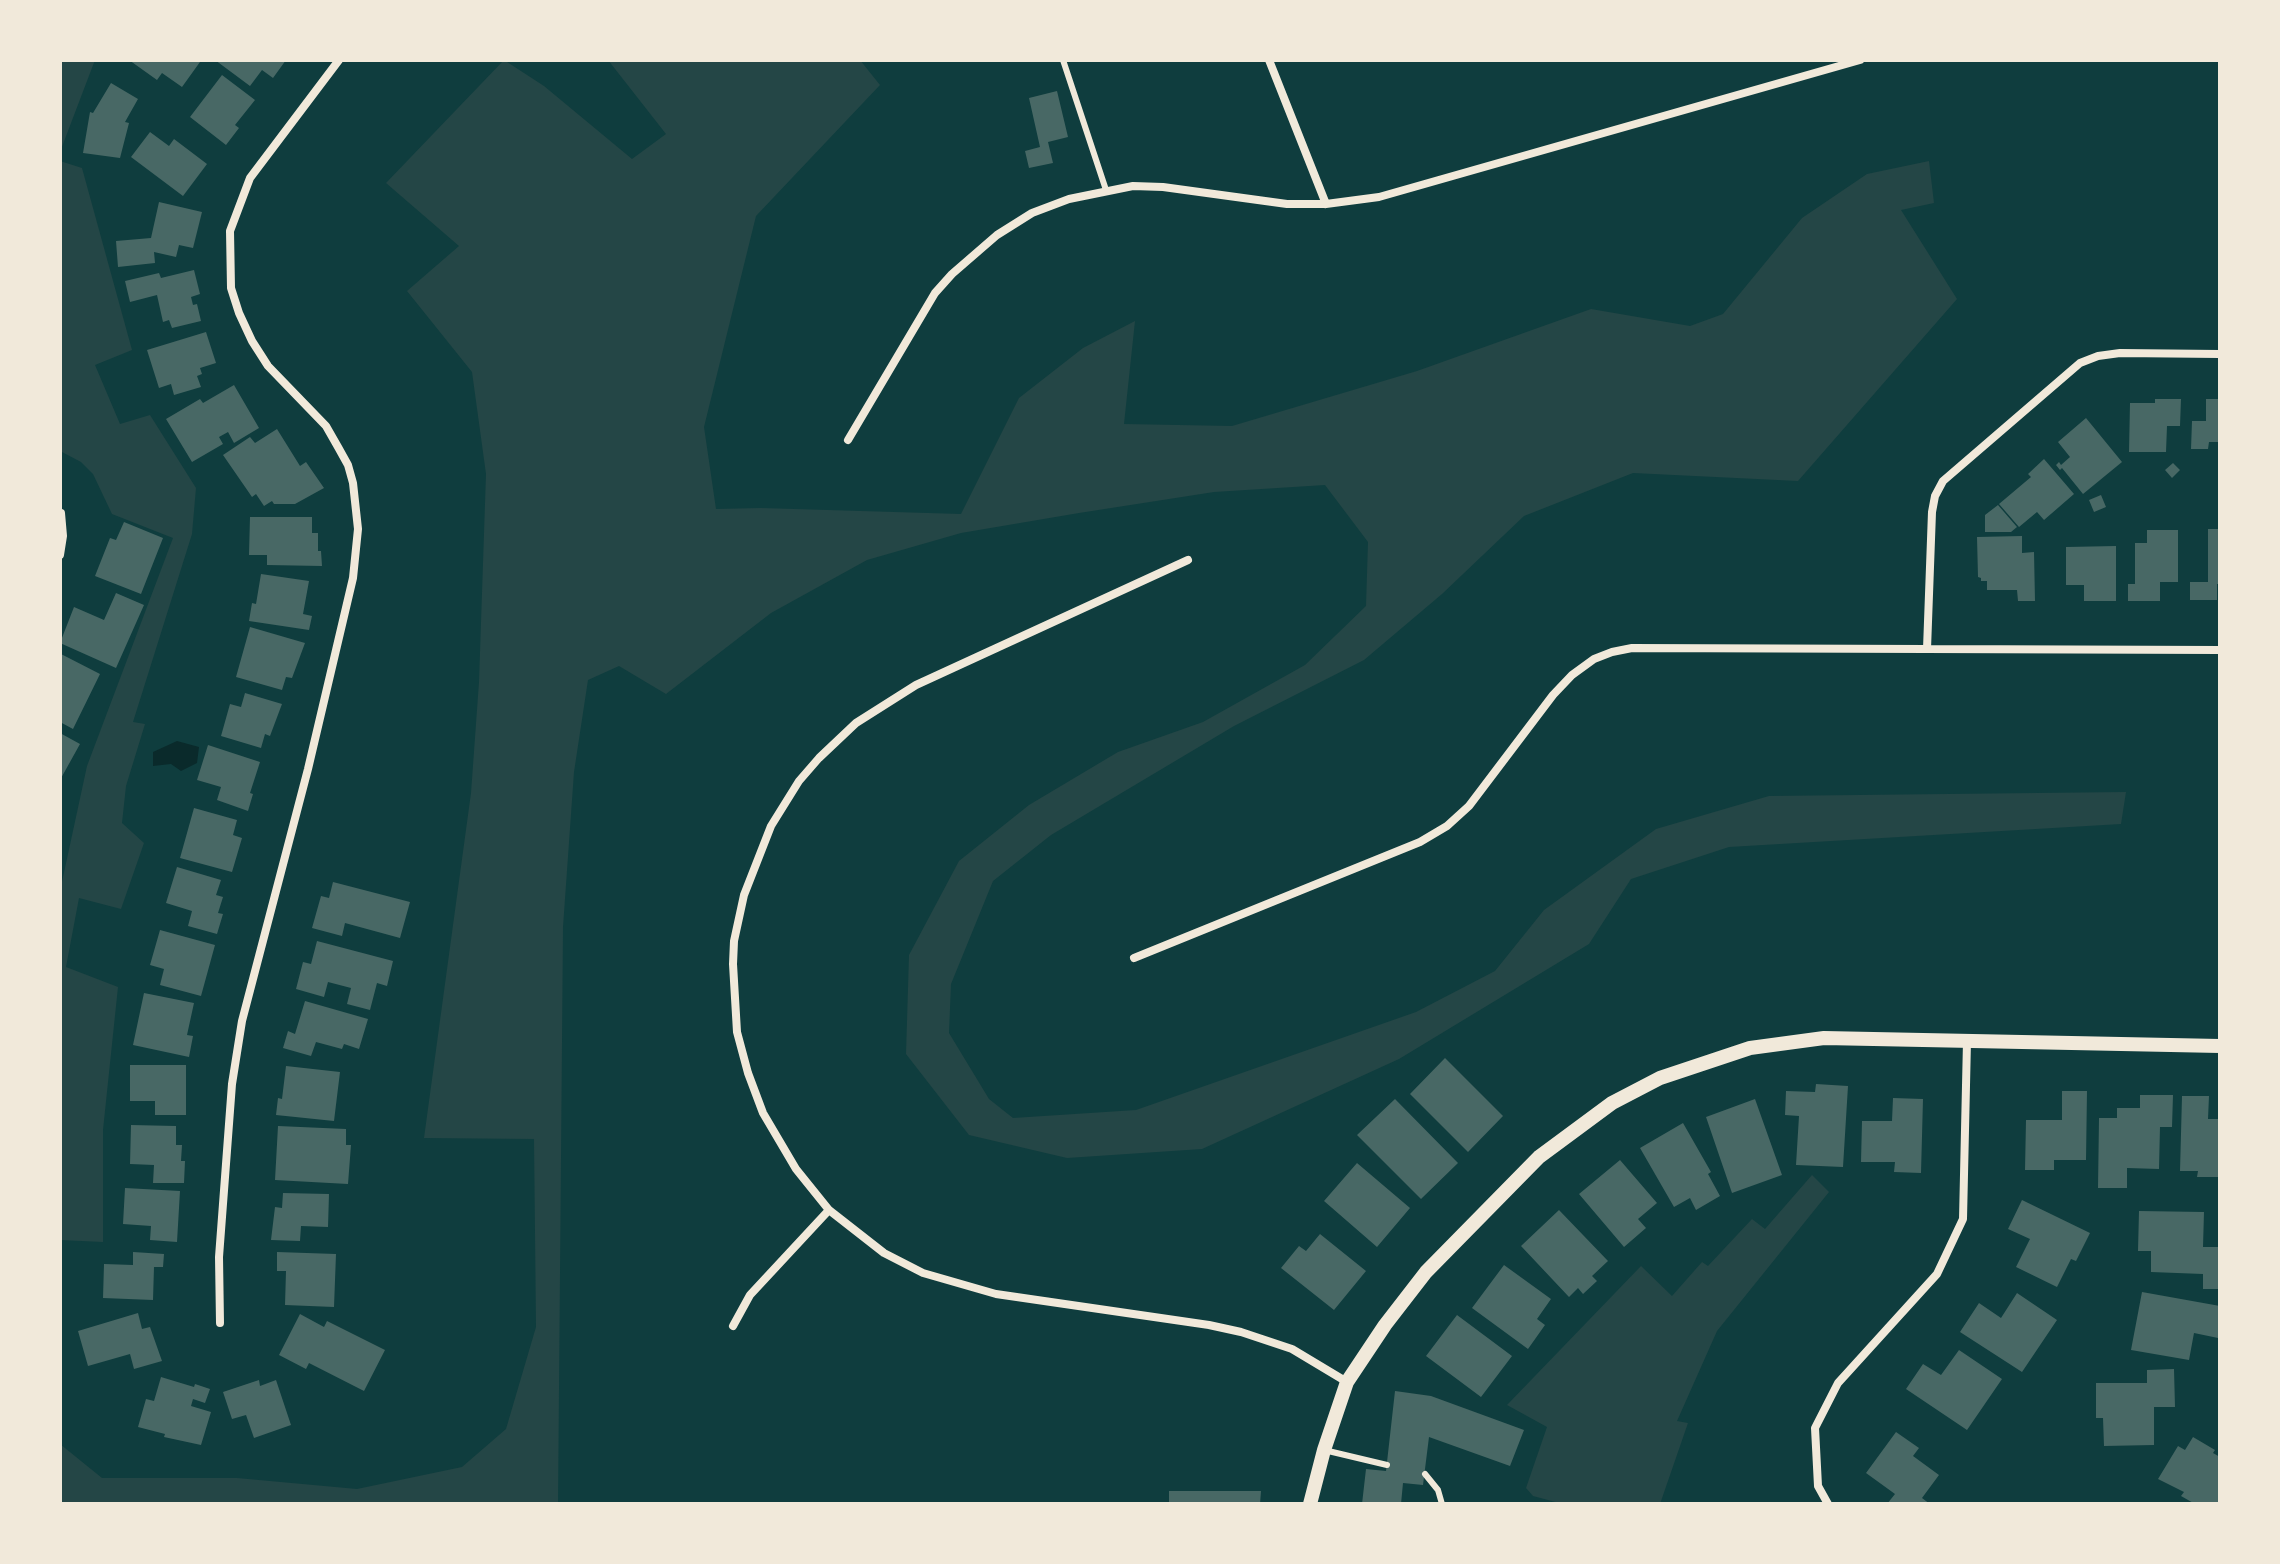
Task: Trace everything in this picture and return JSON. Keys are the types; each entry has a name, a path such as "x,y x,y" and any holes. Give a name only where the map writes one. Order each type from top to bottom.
{"street":[{"path":"220,1323 219,1257 232,1084 242,1021 315,740 353,578 358,529 348,465 326,426 268,366 239,313 231,288 230,231 250,178 339,60"},
{"path":"1269,60 1326,204"},
{"path":"848,440 935,293 960,265 997,235 1032,213 1069,199 1133,186 1163,187 1287,204 1326,204 1379,197 1860,60"},
{"path":"1927,649 1932,512 1935,496 1943,481 2080,363 2098,356 2120,353 2220,354"},
{"path":"60,555 63,536 61,513"},
{"path":"1188,560 894,697 856,723 819,758 799,781 771,826 744,895 734,941 735,1022 741,1052 763,1113 796,1169 829,1210 884,1253 923,1273 996,1294 1241,1332 1292,1349 1347,1382"},
{"path":"1134,958 1420,842 1447,826 1469,806 1553,695 1572,675 1594,659 1612,652 1632,648 2220,650"},
{"path":"1310,1504 1347,1382 1385,1325 1436,1262 1539,1157 1612,1103 1660,1078 1750,1048 1824,1038 2220,1046"},
{"path":"1828,1504 1818,1486 1815,1428 1838,1383 1937,1274 1963,1219 1967,1040"},
{"path":"733,1326 750,1295 829,1210"}],"lane":[{"path":"1063,60 1106,190"},
{"path":"1324,1450 1387,1465"},
{"path":"1425,1474 1438,1490 1442,1504"}],"shaded area":[{"path":"60,60 95,60 60,152"},
{"path":"504,60 544,86 632,159 666,134 608,60 860,60 880,85 756,216 704,427 716,509 961,514 1019,398 1083,348 1135,321 1124,424 1232,426 1417,371 1591,309 1690,326 1723,314 1802,218 1867,174 1929,161 1934,203 1901,210 1957,299 1798,481 1633,473 1524,516 1442,594 1364,660 1234,726 1051,835 993,881 951,984 949,1033 989,1099 1013,1118 1136,1110 1416,1012 1495,971 1544,910 1656,829 1769,796 2126,792 2121,824 1729,847 1631,879 1589,944 1399,1059 1202,1149 1067,1158 969,1135 906,1054 909,955 959,861 1029,805 1118,752 1203,722 1305,665 1366,606 1368,542 1325,485 1214,492 1079,513 961,533 867,560 771,613 666,694 619,666 588,680 574,772 563,927 558,1504 60,1504 60,1444 102,1478 237,1478 357,1489 462,1467 506,1429 536,1327 534,1139 424,1138 471,793 479,682 486,474 472,372 407,291 459,246 386,183"},
{"path":"60,161 82,168 132,350 95,365 120,424 150,415 196,488 192,534 133,722 145,724 126,786 122,823 144,843 121,909 79,898 66,967 118,987 103,1130 103,1242 60,1240 60,891 87,766 173,538 112,514 93,474 81,462 60,451"},
{"path":"177,741 199,747 197,763 181,771 171,764 153,766 153,752"},
{"path":"1812,1175 1829,1192 1717,1331 1677,1421 1688,1423 1660,1504 1563,1504 1533,1496 1526,1488 1547,1427 1507,1405 1641,1266 1672,1296 1702,1262 1708,1266 1752,1219 1765,1229"}],"building":[{"path":"129,60 200,62 182,87 162,73 157,80"},
{"path":"215,60 286,60 273,78 262,70 250,86"},
{"path":"222,75 255,100 235,125 239,128 226,145 190,117"},
{"path":"111,83 138,99 125,122 129,123 120,158 83,153 90,112 93,113"},
{"path":"1057,91 1068,137 1048,142 1053,163 1029,168 1025,151 1040,147 1029,98"},
{"path":"150,132 169,146 174,139 207,164 183,196 131,157"},
{"path":"159,202 202,212 193,248 179,245 176,257 154,252 155,263 118,267 116,241 151,238"},
{"path":"194,270 200,294 191,297 193,305 197,304 201,321 172,328 169,320 163,322 157,295 130,302 125,281 159,273 161,278"},
{"path":"206,332 216,363 200,368 202,374 197,376 201,387 174,395 171,384 159,388 147,350"},
{"path":"234,385 259,428 234,443 228,432 219,437 223,444 192,462 166,419 200,399 203,403"},
{"path":"2155,399 2181,399 2180,426 2167,426 2166,452 2129,452 2130,403 2155,403"},
{"path":"2206,399 2220,399 2220,442 2209,442 2208,449 2191,449 2192,421 2206,421"},
{"path":"2086,418 2122,462 2083,494 2056,465 2059,462 2061,465 2070,457 2058,442"},
{"path":"277,429 300,466 306,462 324,488 295,504 274,504 272,501 264,506 256,494 252,497 223,455 250,437 255,443"},
{"path":"2044,459 2074,494 2044,520 2037,512 2019,527 1999,504 2031,477 2028,474"},
{"path":"2173,463 2180,470 2172,478 2165,470"},
{"path":"2101,495 2106,507 2094,512 2089,500"},
{"path":"1998,505 2017,527 2011,532 1985,532 1985,515"},
{"path":"250,517 312,517 312,533 318,533 322,566 267,565 267,555 249,555"},
{"path":"124,522 163,538 141,594 95,576 110,538 116,540"},
{"path":"2208,529 2220,529 2217,600 2190,600 2190,582 2208,582"},
{"path":"2147,530 2178,530 2178,582 2160,582 2160,601 2128,601 2128,584 2135,584 2135,543 2147,543"},
{"path":"2022,536 2022,553 2034,552 2035,601 2018,601 2017,590 1987,590 1987,581 1981,581 1978,577 1977,537"},
{"path":"2116,546 2116,601 2084,601 2084,585 2066,585 2066,547"},
{"path":"261,574 309,581 303,614 312,616 309,630 249,621 252,603 256,604"},
{"path":"116,593 144,605 116,668 60,643 74,607 104,620"},
{"path":"250,627 305,643 292,678 286,677 282,690 236,677"},
{"path":"61,654 100,674 73,729 60,722"},
{"path":"245,693 282,704 270,736 265,734 261,748 221,736 230,704 241,707"},
{"path":"60,733 80,744 60,780"},
{"path":"208,745 260,762 248,811 217,800 221,787 197,780"},
{"path":"194,808 237,820 233,835 242,838 232,872 180,858"},
{"path":"177,867 221,880 216,895 223,897 218,913 223,914 217,934 188,926 192,911 166,903"},
{"path":"333,882 410,902 400,938 345,923 342,936 312,928 321,896 329,898"},
{"path":"160,930 215,945 201,996 160,985 164,969 150,965"},
{"path":"317,941 393,961 387,986 377,983 370,1010 347,1004 351,988 328,982 324,997 296,989 303,962 311,964"},
{"path":"144,993 194,1003 187,1035 193,1036 189,1057 133,1045"},
{"path":"305,1001 368,1019 359,1049 344,1044 342,1049 316,1042 311,1056 283,1048 288,1031 295,1034"},
{"path":"1445,1058 1503,1116 1468,1152 1410,1094"},
{"path":"130,1065 186,1065 186,1115 155,1115 155,1101 130,1101"},
{"path":"286,1066 340,1072 334,1121 276,1115 278,1098 282,1099"},
{"path":"1816,1084 1848,1086 1843,1167 1796,1165 1799,1116 1785,1115 1786,1091 1815,1092"},
{"path":"2062,1091 2087,1091 2086,1160 2054,1160 2054,1170 2025,1170 2026,1120 2062,1120"},
{"path":"2140,1095 2173,1095 2172,1127 2160,1127 2159,1169 2127,1168 2127,1188 2098,1188 2099,1118 2117,1118 2117,1108 2140,1108"},
{"path":"2182,1096 2209,1096 2208,1119 2220,1119 2220,1177 2197,1177 2198,1171 2180,1171"},
{"path":"1893,1098 1923,1099 1921,1173 1894,1172 1895,1162 1861,1162 1862,1121 1892,1121"},
{"path":"1395,1099 1458,1163 1421,1199 1357,1135"},
{"path":"1755,1099 1782,1175 1732,1193 1706,1117"},
{"path":"1683,1123 1711,1172 1708,1174 1720,1196 1696,1210 1690,1198 1674,1207 1640,1148"},
{"path":"131,1125 176,1126 176,1145 182,1145 181,1161 185,1161 184,1183 153,1183 154,1165 130,1164"},
{"path":"278,1126 346,1129 346,1145 351,1145 348,1184 275,1180"},
{"path":"1620,1160 1657,1203 1638,1219 1646,1228 1624,1247 1579,1194"},
{"path":"1357,1163 1410,1208 1377,1247 1324,1201"},
{"path":"125,1188 180,1191 177,1242 150,1240 151,1226 123,1224"},
{"path":"283,1193 329,1194 328,1227 301,1226 300,1241 271,1240 275,1207 282,1208"},
{"path":"2022,1200 2090,1233 2076,1261 2071,1259 2057,1287 2016,1267 2030,1239 2008,1229"},
{"path":"1559,1210 1608,1261 1592,1276 1597,1281 1583,1294 1578,1288 1569,1297 1521,1246"},
{"path":"2139,1211 2204,1212 2203,1247 2220,1247 2220,1289 2203,1289 2203,1274 2151,1272 2151,1251 2138,1251"},
{"path":"1320,1234 1366,1271 1334,1310 1281,1268 1299,1246 1306,1251"},
{"path":"133,1252 164,1254 163,1267 154,1267 153,1300 103,1298 104,1264 133,1265"},
{"path":"277,1252 336,1254 334,1307 285,1305 286,1271 277,1271"},
{"path":"1504,1265 1551,1299 1537,1319 1545,1325 1528,1349 1472,1308"},
{"path":"2142,1292 2220,1306 2218,1338 2194,1333 2189,1360 2131,1350"},
{"path":"2017,1293 2057,1320 2022,1372 1960,1332 1979,1303 2001,1318"},
{"path":"138,1313 142,1329 150,1327 162,1361 134,1369 130,1354 88,1366 78,1331"},
{"path":"300,1314 324,1327 327,1321 385,1350 364,1391 309,1363 306,1369 279,1355"},
{"path":"1457,1315 1512,1356 1481,1397 1426,1356"},
{"path":"1959,1350 2002,1379 1967,1430 1906,1389 1923,1364 1941,1375"},
{"path":"2174,1369 2175,1407 2154,1407 2154,1445 2104,1446 2103,1418 2096,1418 2096,1383 2147,1383 2147,1370"},
{"path":"161,1377 210,1389 205,1403 193,1399 191,1406 211,1412 201,1445 164,1437 165,1434 138,1427 146,1399 154,1401"},
{"path":"259,1380 260,1386 276,1380 291,1425 254,1438 246,1415 232,1419 223,1392"},
{"path":"1395,1391 1431,1396 1524,1430 1510,1466 1429,1437 1423,1485 1403,1483 1401,1504 1362,1504 1366,1469 1386,1471"},
{"path":"1896,1432 1919,1448 1913,1456 1939,1475 1922,1498 1930,1504 1887,1504 1895,1494 1866,1473"},
{"path":"2193,1437 2215,1450 2213,1453 2220,1457 2220,1504 2195,1504 2181,1496 2184,1492 2158,1479 2178,1446 2185,1450"},
{"path":"1169,1491 1261,1491 1260,1504 1169,1504"}]}
